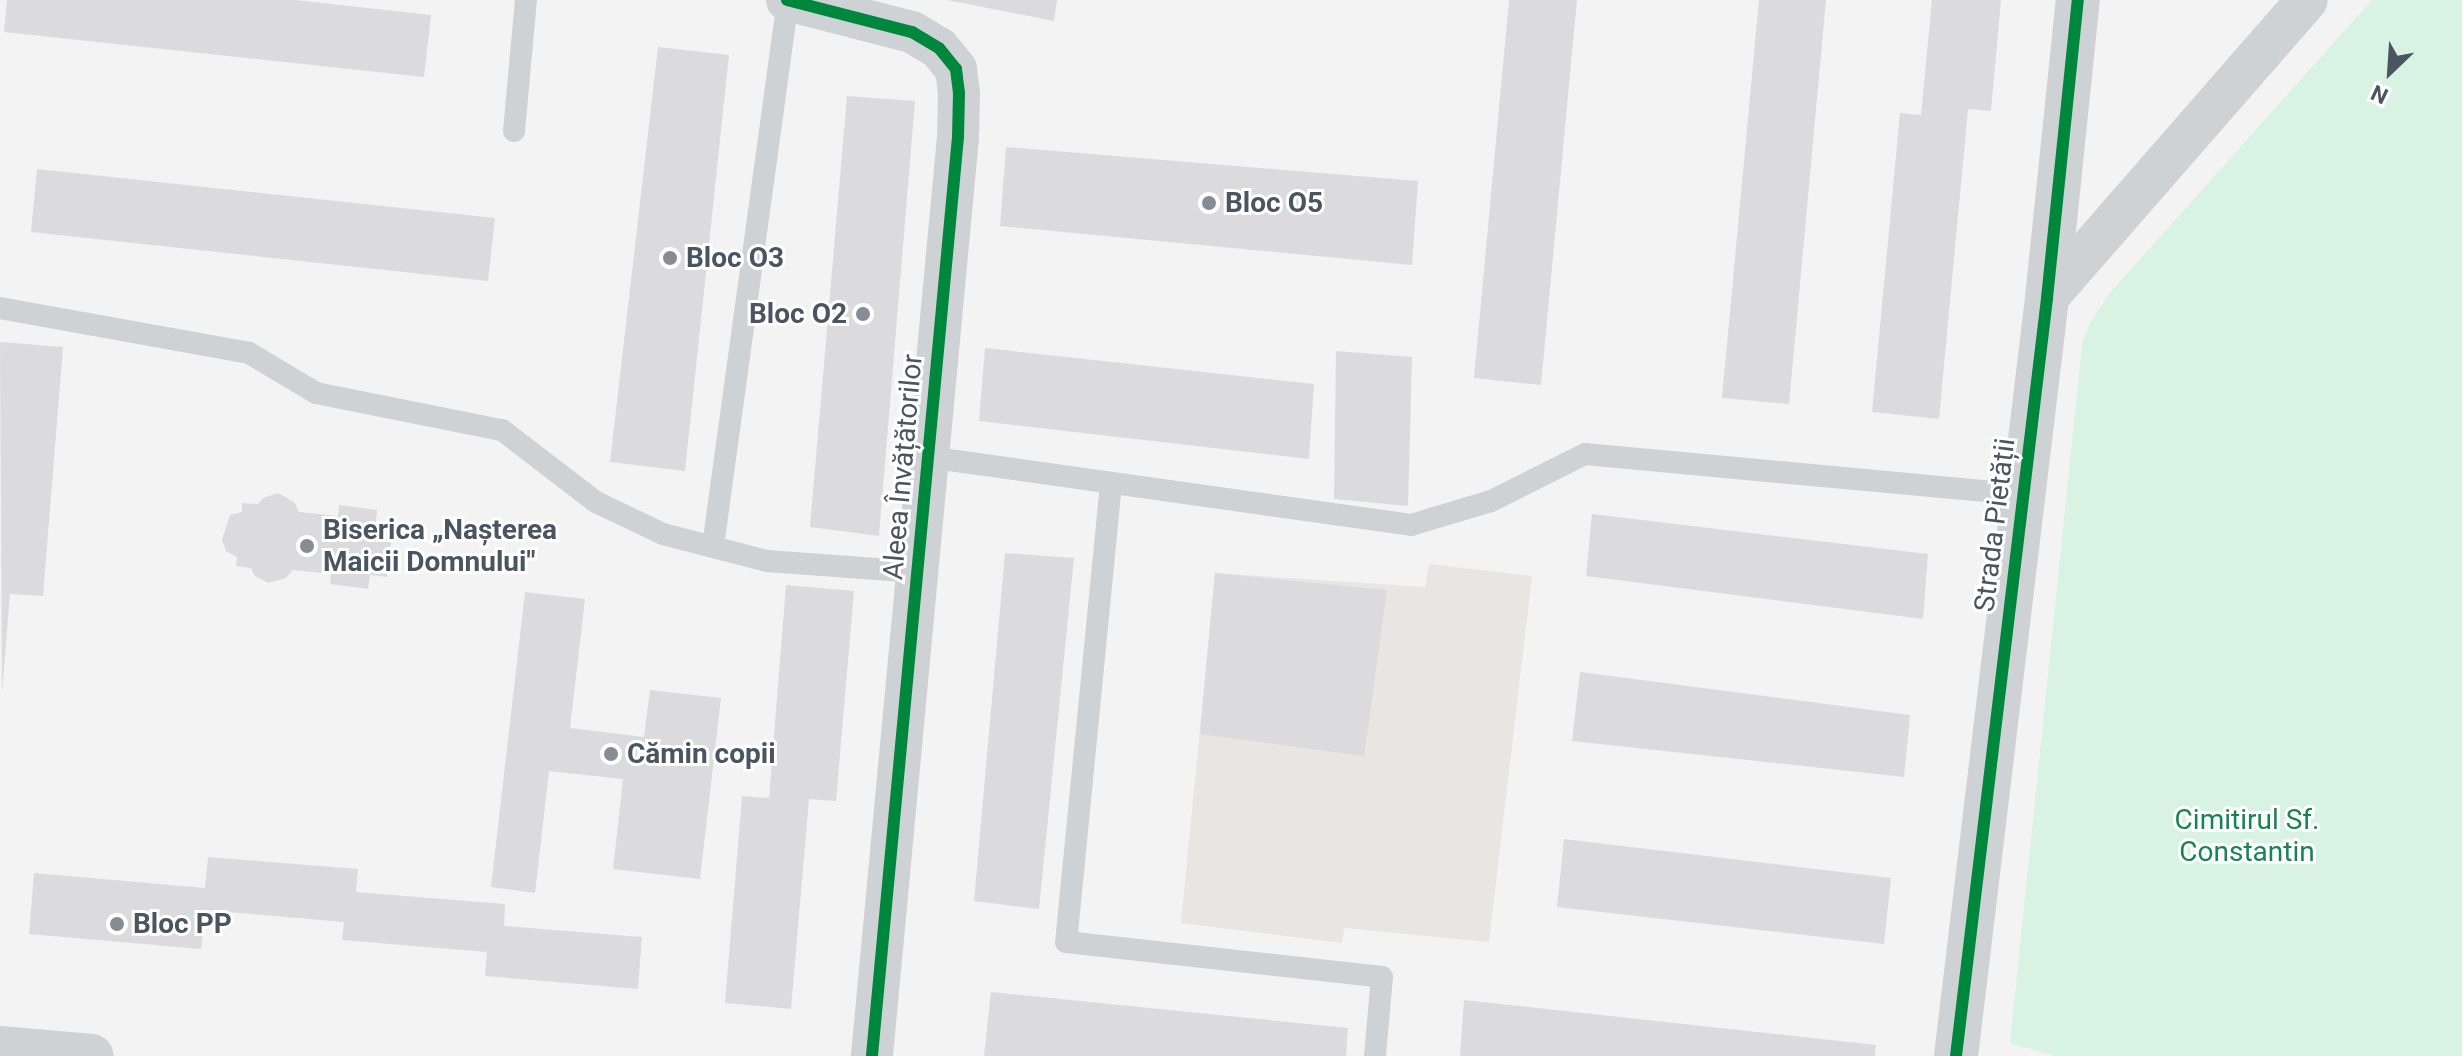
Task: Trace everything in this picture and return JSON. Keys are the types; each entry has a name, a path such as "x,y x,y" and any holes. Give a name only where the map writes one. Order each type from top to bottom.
{"street":[{"name":"Aleea Învățătorilor","path":"788,0 912,32 939,48 956,69 958,137 872,1056"},
{"name":"Strada Pietății","path":"1956,1056 2047,298 2078,0"},
{"path":"2047,298 2307,0"},
{"path":"0,1048 92,1056"}],"lane":[{"path":"514,131 526,0"},
{"path":"713,546 788,0"},
{"path":"0,308 249,353 316,393 502,430 596,502 663,534 767,561 918,572"},
{"path":"928,457 1411,525 1491,501 1585,454 2023,495"},
{"path":"1111,484 1066,942 1382,977 1375,1056"}],"shaded area":[{"path":"1429,564 1532,576 1489,942 1344,928 1342,943 1181,923 1215,573 1425,587"}],"green space":[{"name":"Cimitirul Sf. Constantin","path":"2372,0 2462,0 2462,1056 2055,1056 2010,1043 2082,345 2090,323 2108,295"}],"building":[{"path":"7,0 295,0 431,15 424,77 4,32"},
{"path":"947,0 1057,0 1054,21"},
{"path":"1509,0 1577,0 1541,385 1474,378"},
{"path":"1759,0 1826,0 1789,404 1722,398"},
{"path":"1932,0 2001,0 1991,111 1968,109 1939,419 1872,412 1900,113 1921,115"},
{"name":"Bloc O3","path":"658,47 729,55 685,471 610,462"},
{"name":"Bloc O2","path":"847,96 915,101 879,536 810,527"},
{"name":"Bloc O5","path":"1006,147 1418,181 1412,265 1000,226"},
{"path":"37,169 495,218 488,281 31,232"},
{"path":"0,342 63,347 43,596 10,594 2,693"},
{"path":"985,348 1314,384 1309,459 979,421"},
{"path":"1336,351 1412,357 1408,506 1334,499"},
{"name":"Biserica „Nașterea Maicii Domnului\"","path":"278,493 294,502 299,512 338,516 339,505 377,510 376,523 393,524 387,577 370,575 368,589 330,584 331,574 293,570 286,578 268,583 255,576 251,568 236,566 237,557 226,551 222,540 230,515 242,512 242,503 258,504 263,498"},
{"path":"1592,514 1928,554 1923,619 1586,576"},
{"path":"1005,553 1074,558 1039,909 974,901"},
{"path":"1215,573 1387,590 1364,756 1200,734"},
{"path":"786,585 854,591 836,801 809,799 791,1009 725,1003 742,796 769,798"},
{"name":"Cămin copii","path":"525,592 585,599 570,728 644,737 650,690 721,698 700,879 613,869 623,779 549,771 535,893 491,887"},
{"path":"1580,672 1910,715 1904,777 1572,741"},
{"path":"1564,839 1891,878 1884,944 1557,907"},
{"name":"Bloc PP","path":"208,857 358,869 356,892 505,904 504,926 642,937 638,989 485,976 487,952 342,940 344,922 205,910 201,949 29,934 34,873 205,888"},
{"path":"991,992 1348,1028 1346,1056 984,1056"},
{"path":"1464,1000 1876,1045 1875,1056 1460,1056"}],"cycle path":[{"path":"787,0 912,32 939,48 956,69 959,93 958,137 872,1056"},
{"path":"1956,1056 2047,298 2078,0"}],"place":[{"name":"Bloc O5","path":"1209,203"},
{"name":"Bloc O3","path":"670,258"},
{"name":"Bloc O2","path":"863,314"},
{"name":"Biserica „Nașterea Maicii Domnului\"","path":"307,546"},
{"name":"Cămin copii","path":"611,754"},
{"name":"Bloc PP","path":"117,924"}]}
